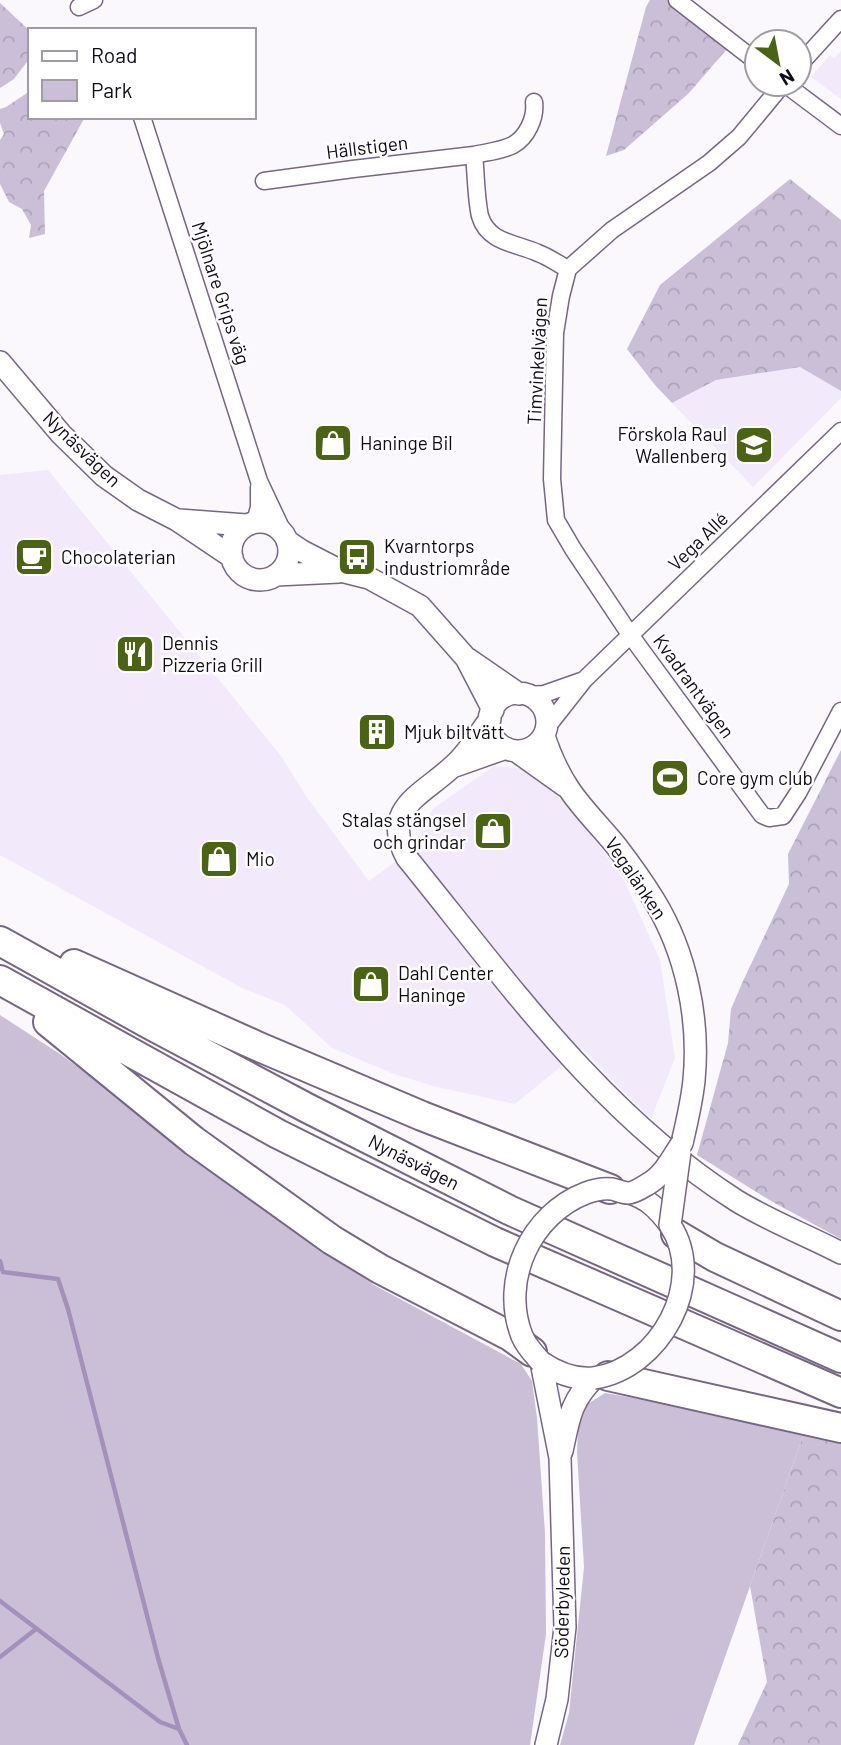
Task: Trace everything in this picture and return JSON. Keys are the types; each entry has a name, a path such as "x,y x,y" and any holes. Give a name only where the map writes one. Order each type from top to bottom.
{"highway":[{"path":"0,931 257,1046 422,1116 620,1191"},
{"name":"Nynäsvägen","path":"0,941 307,1108 509,1210 841,1358"},
{"path":"0,981 194,1141 332,1240 380,1269 510,1336 536,1357"},
{"name":"Nynäsvägen","path":"0,981 278,1135 495,1242 841,1393"},
{"path":"673,1229 715,1257 841,1316"},
{"path":"601,1377 841,1427"}],"street":[{"path":"677,0 743,51"},
{"path":"813,50 841,19"},
{"path":"474,155 480,216 493,236 538,253 568,269 612,230 709,163 738,137 772,98"},
{"path":"803,98 841,126"},
{"name":"Hällstigen","path":"264,181 497,151 514,145 525,134 532,122 534,102"},
{"name":"Mjölnare Grips väg","path":"143,119 259,481 285,537"},
{"name":"Timvinkelvägen","path":"568,269 555,333 552,479 556,520 631,636"},
{"name":"Nynäsvägen","path":"0,362 61,434 104,476 138,500 177,520 232,556"},
{"name":"Vega Allé","path":"545,732 584,680 841,430"},
{"name":"Mjölnare Grips väg","path":"250,524 259,508 259,481"},
{"name":"Nynäsvägen","path":"177,520 250,524"},
{"path":"341,572 302,551 275,526 265,522 250,524 238,532 233,541 232,556 235,566 251,578 341,572 369,578 420,606 466,658 523,695 537,701 543,708 547,717 545,732 535,746 454,766"},
{"path":"276,575 288,558 285,537"},
{"name":"Kvadrantvägen","path":"631,636 762,815 769,818 783,816 790,806 841,710"},
{"path":"466,658 491,715 491,730 495,739 511,750"},
{"name":"Vega Allé","path":"523,695 544,694 584,680"},
{"path":"523,695 509,695 500,700 454,766 412,799 404,810 398,831 400,844 407,858 598,1088 649,1135 736,1200 841,1253"},
{"name":"Vegalänken","path":"545,732 548,748 569,789 617,847 655,901 669,928 687,984 696,1053 690,1112 682,1143 673,1229"},
{"name":"Vegalänken","path":"511,750 569,789"},
{"name":"Vegalänken","path":"620,1191 648,1185 665,1169 682,1143"},
{"path":"599,1189 620,1191 649,1202 673,1229 683,1267 682,1283 674,1313 656,1343 626,1368 601,1377 570,1376 556,1372 536,1357 518,1325 516,1280 531,1237 554,1212 585,1193 599,1189"},
{"name":"Söderbyleden","path":"536,1357 560,1458 565,1627 557,1699 547,1745"},
{"name":"Söderbyleden","path":"560,1458 573,1406 582,1391 601,1377"}],"shaded area":[{"path":"841,51 841,99 813,78 813,75 830,55 834,58"},
{"name":"Förskola Raul Wallenberg","path":"800,367 841,391 841,398 753,487 672,403 716,380"},
{"path":"48,470 281,756 306,796 369,881 421,843 420,827 434,808 494,766 526,769 575,812 624,880 660,960 675,1058 651,1119 582,1049 515,1104 433,1086 394,1074 332,1048 285,1005 242,988 0,855 0,475"}],"green space":[{"path":"650,0 669,0 727,49 689,93 624,150 606,156 646,7"},
{"path":"0,3 28,29 28,61 14,79 0,88"},
{"path":"28,92 28,119 84,119 44,191 45,234 29,238 31,225 22,209 9,202 0,184 0,140 4,134 0,123 0,109"},
{"path":"790,179 841,220 841,391 800,367 716,380 672,403 627,349 660,285"},
{"path":"841,750 841,1239 771,1201 697,1155 728,1043 731,1009 789,884 788,854"},
{"path":"0,1015 60,1054 374,1285 521,1364 532,1381 545,1533 546,1634 530,1745 0,1745"},
{"path":"605,1393 704,1410 804,1433 694,1745 560,1745 569,1713 584,1567 577,1453 578,1427 586,1405"},
{"path":"804,1433 841,1443 841,1745 738,1745 767,1682 750,1586"}],"waterway":[{"path":"0,1261 3,1272 58,1279 158,1658 179,1729 187,1745"},
{"path":"0,1601 160,1722 179,1729"},
{"path":"0,1657 36,1629"}],"place":[{"name":"Haninge Bil","path":"333,443"},
{"name":"Förskola Raul Wallenberg","path":"754,445"},
{"name":"Chocolaterian","path":"34,557"},
{"name":"Kvarntorps industriområde","path":"357,557"},
{"name":"Dennis Pizzeria Grill","path":"135,654"},
{"name":"Mjuk biltvätt","path":"377,732"},
{"name":"Core gym club","path":"670,778"},
{"name":"Stalas stängsel och grindar","path":"493,831"},
{"name":"Mio","path":"219,859"},
{"name":"Dahl Center Haninge","path":"371,984"}]}
